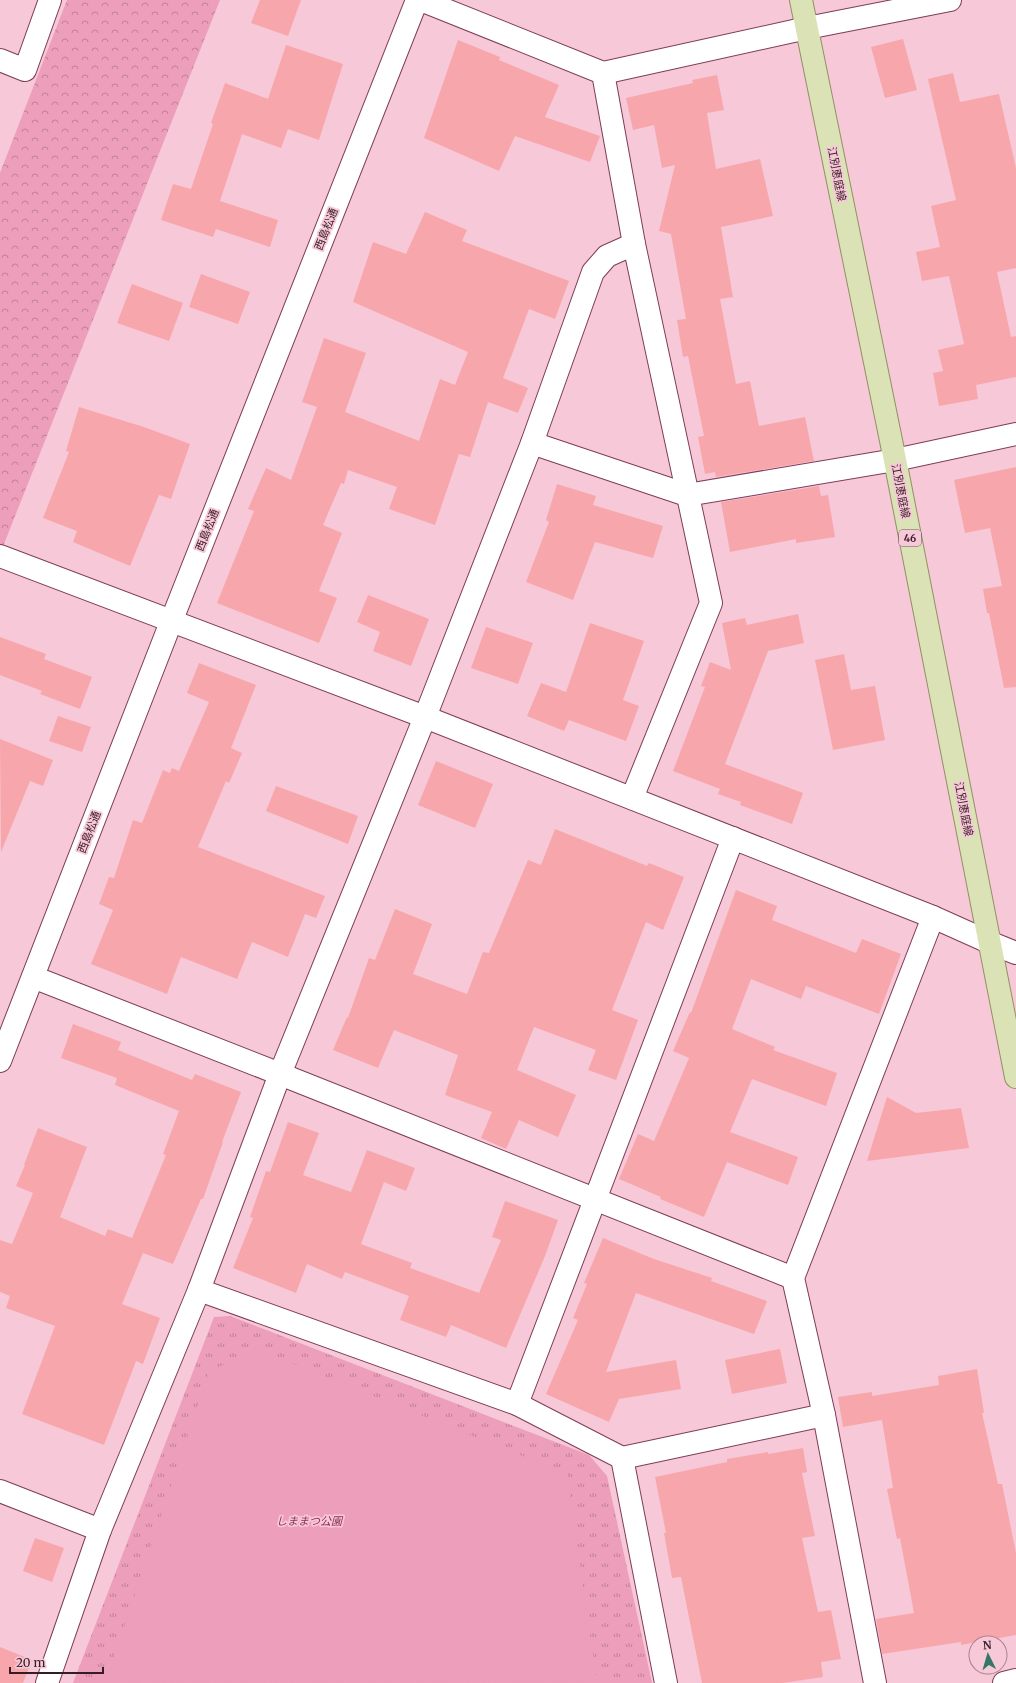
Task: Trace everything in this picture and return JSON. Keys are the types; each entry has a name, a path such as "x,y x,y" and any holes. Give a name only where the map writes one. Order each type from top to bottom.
{"main road":[{"name":"江別恵庭線","path":"801,0 895,460 991,943 1016,1077"}],"street":[{"path":"0,60 25,70 50,0"},
{"name":"西島松通","path":"0,1061 171,622 417,0"},
{"path":"421,0 603,73 807,28 950,0"},
{"path":"603,73 634,244 711,603 632,798"},
{"path":"47,1683 100,1530 199,1290 280,1074 425,716 532,443 594,272 607,256 634,244"},
{"path":"532,443 687,495 895,460 1016,434"},
{"path":"0,556 171,622 425,716 933,917 1016,953"},
{"path":"517,1404 734,838"},
{"path":"875,1683 824,1415 793,1278 933,917"},
{"path":"33,977 793,1278"},
{"path":"199,1290 517,1404 622,1458 824,1415"},
{"path":"622,1458 666,1683"},
{"path":"0,1491 100,1530"},
{"path":"1004,1683 1016,1680"}],"green space":[{"path":"67,0 220,0 0,554 0,173"},
{"name":"しままつ公園","path":"230,1316 589,1455 607,1476 652,1683 73,1683 214,1317"},
{"name":"しままつ公園","path":"259,1350 567,1474 597,1683 106,1682 209,1371"}],"building":[{"path":"260,0 301,0 288,36 251,23"},
{"path":"903,39 917,90 885,98 871,47"},
{"path":"458,40 500,57 499,60 559,85 545,117 600,136 590,162 515,136 499,171 424,138"},
{"path":"286,45 343,64 319,140 288,129 281,148 242,134 220,201 278,220 270,247 216,229 213,237 161,220 173,184 191,189 225,83 268,99"},
{"path":"953,73 960,102 999,94 1016,168 1016,268 997,272 1011,337 1016,336 1016,377 976,385 978,399 939,406 933,373 943,371 938,350 964,344 949,276 922,281 916,252 940,247 931,206 956,200 928,79"},
{"path":"717,75 724,110 707,113 716,169 760,159 773,216 721,227 733,297 720,299 736,384 750,381 759,426 805,417 814,461 716,477 715,472 705,474 698,437 704,436 688,356 683,357 677,320 686,319 671,234 659,231 675,165 662,168 654,125 633,130 626,98 693,83 692,80"},
{"path":"425,212 467,230 462,241 569,281 555,319 529,309 503,378 528,388 518,413 488,402 470,457 459,454 435,525 389,509 397,487 348,470 344,484 341,483 323,525 342,533 319,591 337,598 319,643 217,603 254,511 248,509 266,468 291,480 317,407 302,402 324,338 366,353 345,412 419,441 440,379 455,385 468,352 353,302 373,242 406,254"},
{"path":"201,274 250,292 238,324 189,307"},
{"path":"132,284 183,303 169,341 117,323"},
{"path":"79,407 144,427 190,444 171,499 159,495 130,566 73,542 77,531 43,518 69,452 66,451"},
{"path":"1016,467 1016,687 1004,688 983,589 1002,586 990,528 965,533 954,480"},
{"path":"557,484 596,496 593,505 663,526 653,558 595,542 573,600 526,582 549,522 546,520"},
{"path":"819,486 821,496 828,495 835,537 796,543 796,539 730,552 721,502"},
{"path":"368,595 429,619 411,666 373,651 380,632 357,622"},
{"path":"798,614 804,643 768,651 725,764 803,793 792,824 740,805 741,802 718,794 720,789 673,771 705,687 701,686 710,662 731,670 722,623 745,618 747,625"},
{"path":"590,623 644,641 623,700 639,706 626,741 569,720 564,731 527,716 541,683 566,692"},
{"path":"486,627 533,643 518,684 471,668"},
{"path":"0,637 46,654 44,659 92,677 80,709 40,694 42,691 0,675"},
{"path":"844,654 851,690 875,686 885,740 833,750 815,660"},
{"path":"199,663 256,685 231,748 242,753 229,783 226,781 198,847 325,896 316,918 305,914 288,957 252,942 237,979 181,957 167,994 91,964 113,910 99,904 109,877 114,878 133,820 142,823 163,770 170,773 172,768 179,771 209,702 187,693"},
{"path":"58,716 91,727 82,752 49,741"},
{"path":"0,739 53,760 43,786 30,781 1,852"},
{"path":"436,761 493,784 475,828 418,805"},
{"path":"276,786 358,816 348,844 266,811"},
{"path":"555,829 647,866 649,863 684,877 663,930 646,922 612,1010 638,1020 616,1080 588,1070 596,1050 534,1027 517,1070 576,1095 558,1137 519,1120 506,1149 481,1138 492,1112 445,1095 458,1055 394,1030 378,1068 333,1050 347,1017 348,1018 369,958 375,960 395,909 432,924 413,974 467,994 483,952 489,953 528,860 541,865"},
{"path":"736,890 777,906 772,920 856,953 862,939 901,954 879,1014 806,986 801,999 751,979 732,1029 775,1047 773,1050 837,1073 826,1106 752,1079 730,1132 798,1157 788,1185 727,1162 704,1217 660,1199 661,1197 619,1179 638,1134 654,1141 689,1058 673,1051 690,1012 691,1013"},
{"path":"73,1024 121,1042 118,1050 192,1080 195,1074 241,1092 203,1199 201,1199 173,1264 143,1253 122,1304 160,1318 143,1364 136,1361 104,1445 22,1414 55,1326 6,1308 10,1296 0,1292 0,1240 12,1244 33,1193 16,1186 38,1128 87,1147 60,1217 105,1236 108,1229 132,1238 166,1155 163,1154 179,1111 115,1085 117,1078 61,1058"},
{"path":"887,1097 916,1113 961,1108 969,1148 867,1161"},
{"path":"288,1122 319,1133 303,1175 351,1192 367,1150 415,1168 406,1191 384,1182 361,1244 412,1263 410,1268 479,1293 501,1240 492,1237 505,1201 558,1220 545,1256 506,1348 451,1325 446,1337 400,1320 409,1296 345,1272 342,1279 307,1264 296,1293 233,1268 253,1218 250,1217 266,1171 270,1172"},
{"path":"603,1238 654,1259 712,1278 711,1281 767,1301 754,1334 636,1293 606,1372 676,1360 681,1389 619,1399 609,1422 546,1394 578,1320 573,1318 587,1284 584,1283"},
{"path":"780,1349 787,1383 732,1394 725,1360"},
{"path":"977,1369 984,1413 982,1413 998,1484 1002,1484 1016,1553 1016,1635 1008,1636 1008,1635 968,1635 968,1644 961,1645 961,1642 882,1654 876,1619 914,1613 900,1538 897,1539 887,1489 893,1488 882,1420 843,1427 838,1397 872,1392 872,1396 939,1385 938,1376"},
{"path":"803,1448 807,1472 802,1473 815,1536 802,1538 818,1612 831,1610 841,1659 821,1662 823,1677 783,1683 702,1683 681,1577 672,1578 664,1533 666,1533 655,1477 727,1462 727,1459"},
{"path":"35,1538 64,1548 52,1582 23,1571"},
{"path":"0,1647 32,1660 23,1683 0,1683"}]}
